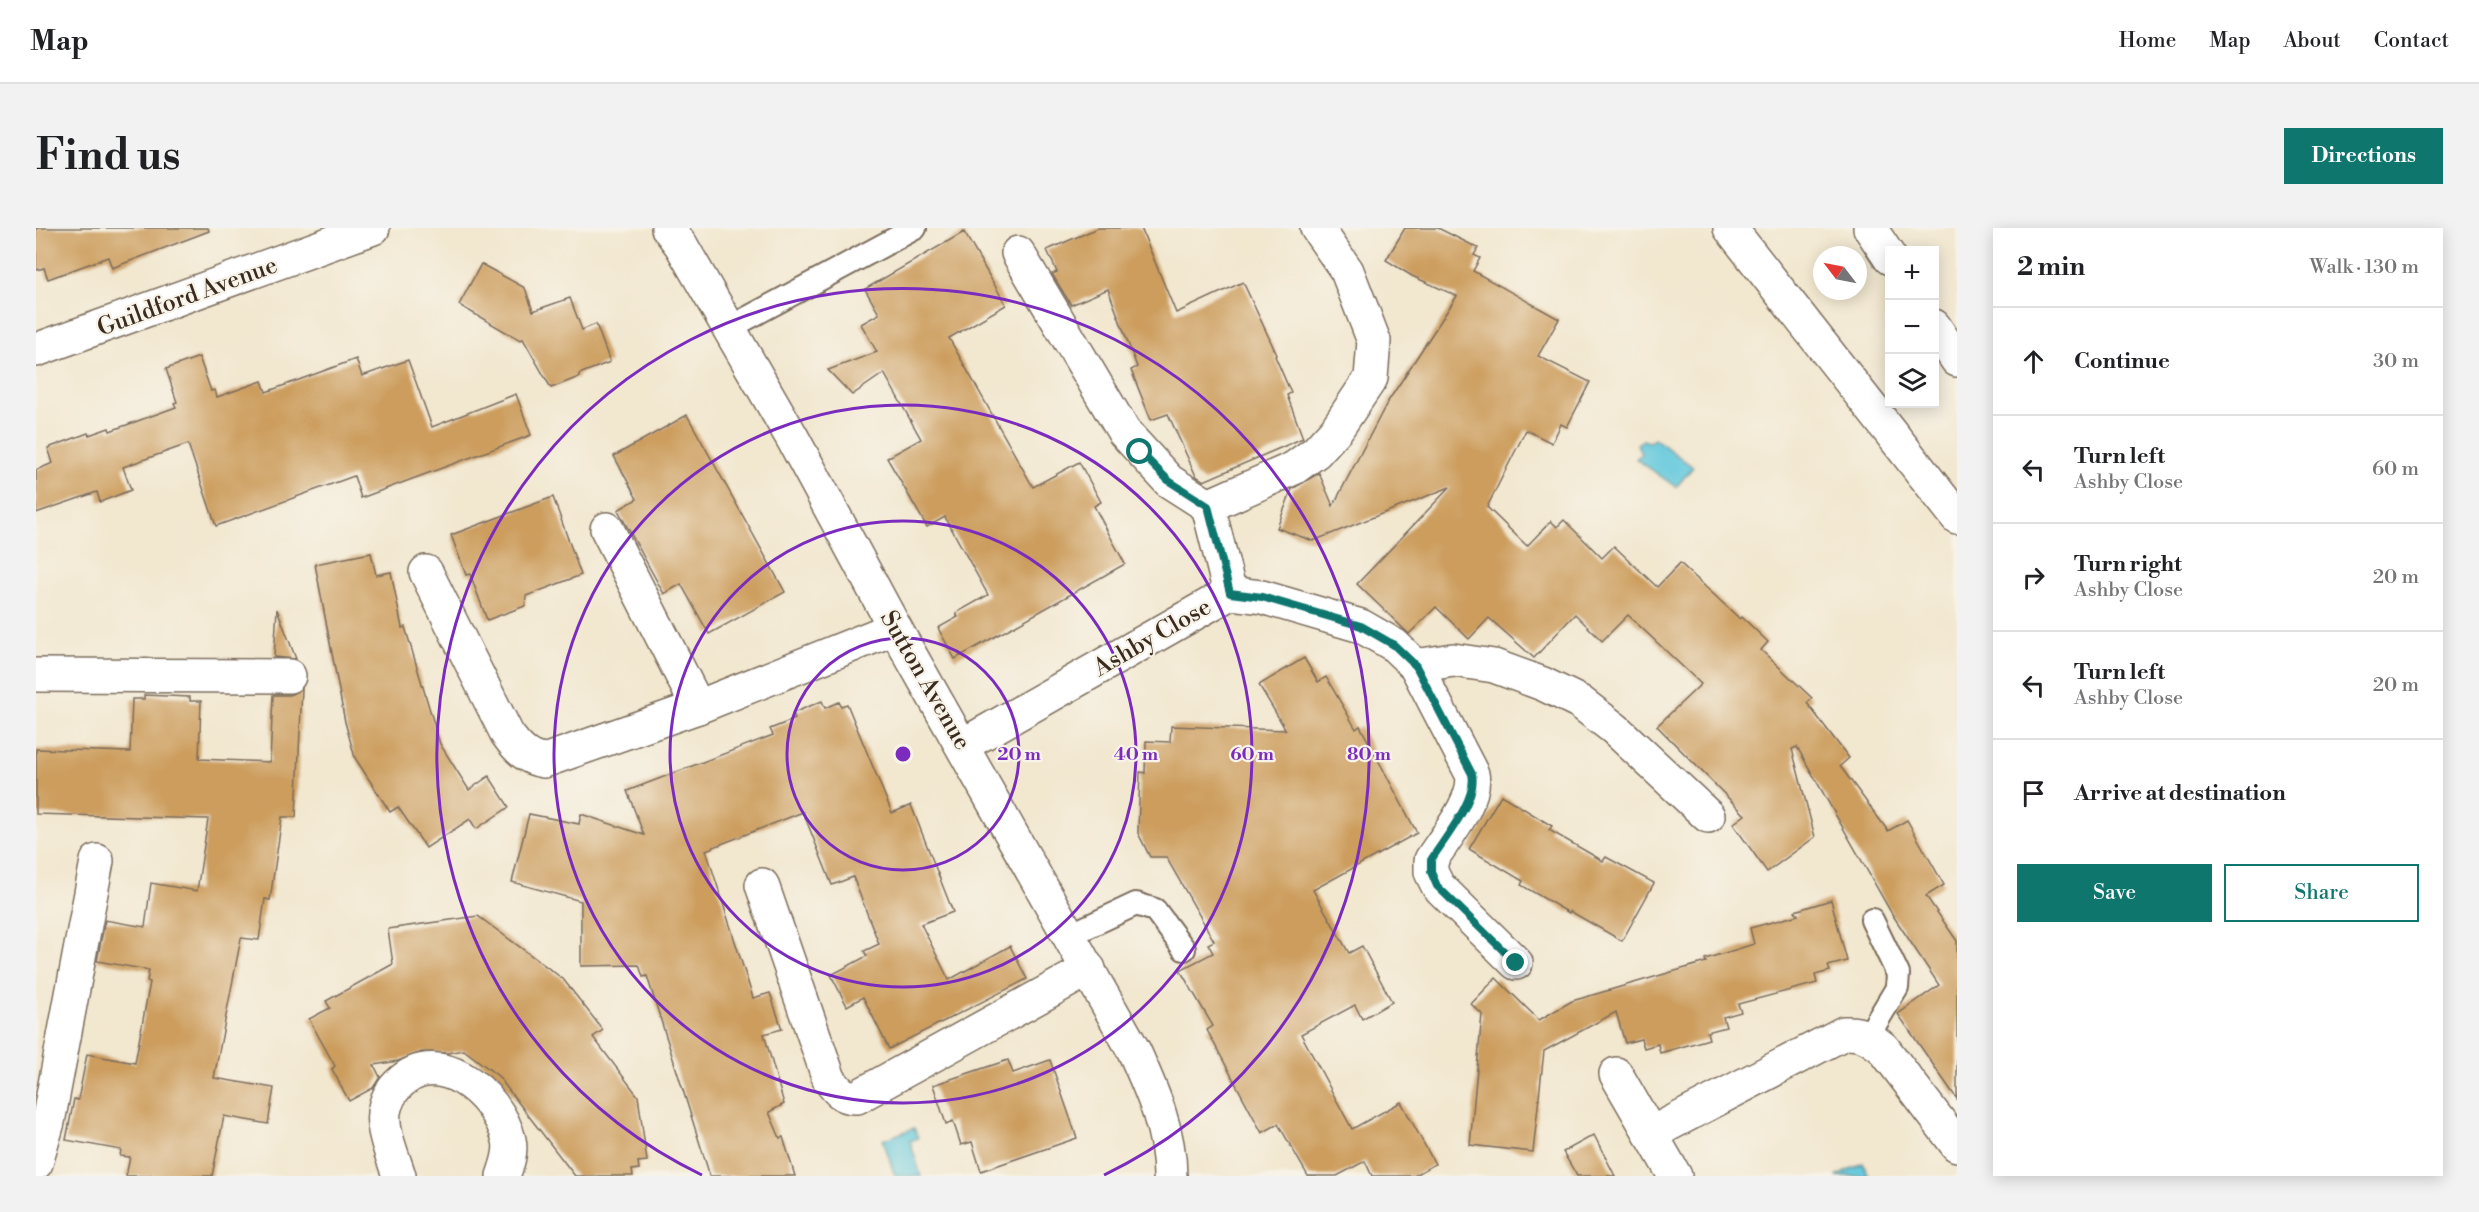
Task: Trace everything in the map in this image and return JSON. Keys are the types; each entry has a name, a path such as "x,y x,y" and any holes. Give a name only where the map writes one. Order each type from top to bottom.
{"main road":[{"name":"Guildford Avenue","path":"36,350 373,228"},
{"name":"Sutton Avenue","path":"668,228 681,245 794,439 895,628 1134,1051 1155,1098 1170,1154 1170,1176"},
{"path":"1208,506 1294,468 1316,452 1336,430 1371,378 1374,341 1347,271 1317,228"},
{"path":"1730,228 1957,516"},
{"path":"1760,228 1863,382 1957,516"},
{"path":"1870,228 1885,250"},
{"path":"1018,253 1124,432 1169,481 1208,506 1230,593"},
{"path":"1939,332 1957,360"},
{"path":"607,529 698,707"},
{"path":"426,572 507,734 516,746 530,758 544,761 698,707 895,628"},
{"name":"Ashby Close","path":"963,745 1230,593 1262,597 1361,626 1394,645 1416,666 1472,774 1474,783 1471,796 1431,860 1431,872 1437,886 1516,963"},
{"path":"1416,666 1453,660 1494,666 1543,684 1580,702 1615,729 1708,816"},
{"path":"36,675 289,676"},
{"path":"36,1163 48,1122 97,861"},
{"path":"762,885 829,1078 840,1093 848,1098 857,1097 1089,969"},
{"path":"1650,1134 1844,1033 1855,1032 1868,1036 1884,1048 1957,1145"},
{"path":"399,1176 384,1123 385,1106 391,1092 400,1082 414,1072 425,1069 455,1074 482,1093 491,1104 509,1141 510,1154 503,1176"},
{"path":"1616,1074 1675,1176"}],"lane":[{"path":"729,328 915,228"},
{"path":"1070,935 1136,904 1155,910 1184,948"},
{"path":"1868,1036 1897,988 1898,980 1898,974 1872,920"}],"water":[{"path":"1654,438 1693,467 1676,487 1636,459 1641,454 1637,444 1643,440 1649,442"},
{"path":"914,1128 918,1138 910,1141 921,1176 895,1176 883,1140"},
{"path":"1863,1163 1869,1176 1836,1176"}],"building":[{"path":"36,228 208,228 209,231 112,268 108,257 48,279 44,268 36,270"},
{"path":"1098,228 1141,228 1176,313 1243,282 1277,355 1275,356 1291,393 1287,395 1303,438 1204,481 1196,476 1168,414 1151,420 1131,370 1137,367 1108,289 1071,305 1052,274 1057,272 1047,250"},
{"path":"1405,228 1438,228 1478,248 1474,255 1480,258 1473,271 1559,319 1538,356 1590,382 1567,427 1561,424 1552,443 1526,430 1487,507 1527,546 1551,521 1557,527 1564,520 1602,558 1614,546 1657,587 1680,563 1768,642 1761,650 1812,698 1807,703 1849,758 1840,766 1888,831 1907,820 1944,885 1926,896 1957,941 1957,1099 1898,1014 1939,985 1892,914 1797,747 1792,749 1815,837 1767,872 1733,824 1745,815 1657,726 1701,684 1628,615 1602,641 1575,614 1534,658 1489,618 1469,639 1436,607 1409,634 1357,584 1450,487 1313,541 1277,528 1292,489 1319,473 1333,506 1387,403 1457,296 1412,276 1386,260"},
{"path":"964,232 1006,305 949,338 1033,487 1079,462 1101,502 1094,506 1125,564 955,659 938,628 958,617 956,613 988,595 945,517 927,527 887,458 921,439 884,373 852,395 828,370 877,352 861,324 879,314 865,289"},
{"path":"481,264 525,288 533,311 570,298 582,330 596,324 610,362 551,388 523,339 520,340 459,305"},
{"path":"199,357 211,391 215,390 217,397 262,381 266,392 356,359 362,376 408,360 432,427 516,394 531,435 361,498 354,476 216,526 188,444 123,467 131,490 100,502 97,492 36,513 36,470 53,463 48,448 88,433 89,435 109,428 110,431 176,407 174,403 177,402 166,369"},
{"path":"687,415 785,592 709,634 681,584 664,594 618,510 637,499 614,456"},
{"path":"553,497 581,575 526,596 525,606 487,620 470,574 466,575 451,535"},
{"path":"371,553 376,575 391,572 402,628 405,627 440,744 469,790 489,776 509,807 476,829 470,819 426,848 398,807 390,812 355,758 345,722 315,564"},
{"path":"277,609 296,659 274,657"},
{"path":"1304,658 1318,682 1326,677 1356,729 1360,726 1417,833 1313,890 1349,953 1362,946 1392,1002 1362,1019 1355,1005 1301,1034 1352,1129 1401,1102 1435,1164 1414,1176 1372,1176 1365,1161 1337,1176 1308,1176 1278,1124 1262,1133 1207,1030 1213,1026 1180,970 1213,953 1208,944 1214,941 1166,857 1150,857 1138,833 1140,772 1145,773 1146,741 1170,742 1171,726 1286,730 1259,685"},
{"path":"302,688 296,817 282,817 270,900 265,899 259,940 241,938 214,1078 274,1088 268,1124 224,1116 212,1176 126,1176 130,1157 120,1156 121,1150 66,1140 74,1099 78,1100 87,1054 135,1063 150,982 147,981 149,970 97,961 105,920 145,927 151,883 197,891 208,819 36,814 36,749 130,752 132,699 144,699 144,695 190,697 190,701 201,701 199,759 270,762 273,695 290,695"},
{"path":"822,701 825,708 839,702 841,706 847,704 892,813 911,805 953,912 921,924 949,980 1010,946 1027,979 889,1049 863,997 847,1006 831,975 867,956 864,951 879,944 853,877 832,885 803,812 706,850 753,998 770,993 782,1029 764,1034 784,1104 769,1112 780,1138 783,1137 795,1176 710,1176 647,976 643,977 639,965 581,966 581,901 512,882 529,814 579,824 581,814 644,835 627,791 773,735 770,729 795,719 793,713"},
{"path":"1501,795 1552,826 1549,830 1603,861 1606,857 1654,883 1622,941 1521,885 1523,881 1469,849"},
{"path":"1831,900 1847,961 1828,966 1830,971 1815,975 1817,983 1738,1004 1741,1012 1723,1017 1726,1027 1707,1032 1709,1039 1660,1053 1658,1044 1644,1048 1641,1039 1625,1043 1616,1012 1544,1051 1533,1152 1470,1145 1482,1014 1471,1004 1496,978 1539,1020 1572,1001 1706,962 1705,959 1754,944 1750,928 1798,915 1795,911"},
{"path":"478,916 563,979 603,1030 593,1037 638,1096 647,1161 638,1162 639,1169 632,1170 633,1176 575,1176 498,1076 464,1050 448,1053 422,1052 398,1061 374,1065 380,1077 373,1088 349,1101 332,1069 335,1066 309,1019 330,1008 326,1001 393,964 388,929"},
{"path":"1008,1060 1013,1073 1050,1060 1077,1138 981,1171 972,1142 961,1145 953,1121 946,1124 933,1085"},
{"path":"1594,1135 1615,1176 1577,1176 1563,1152"}],"route":[{"path":"1140,452 1169,481 1208,506 1230,593 1262,597 1361,626 1394,645 1416,666 1472,774 1474,783 1471,796 1431,860 1431,872 1437,886 1516,963"}]}
